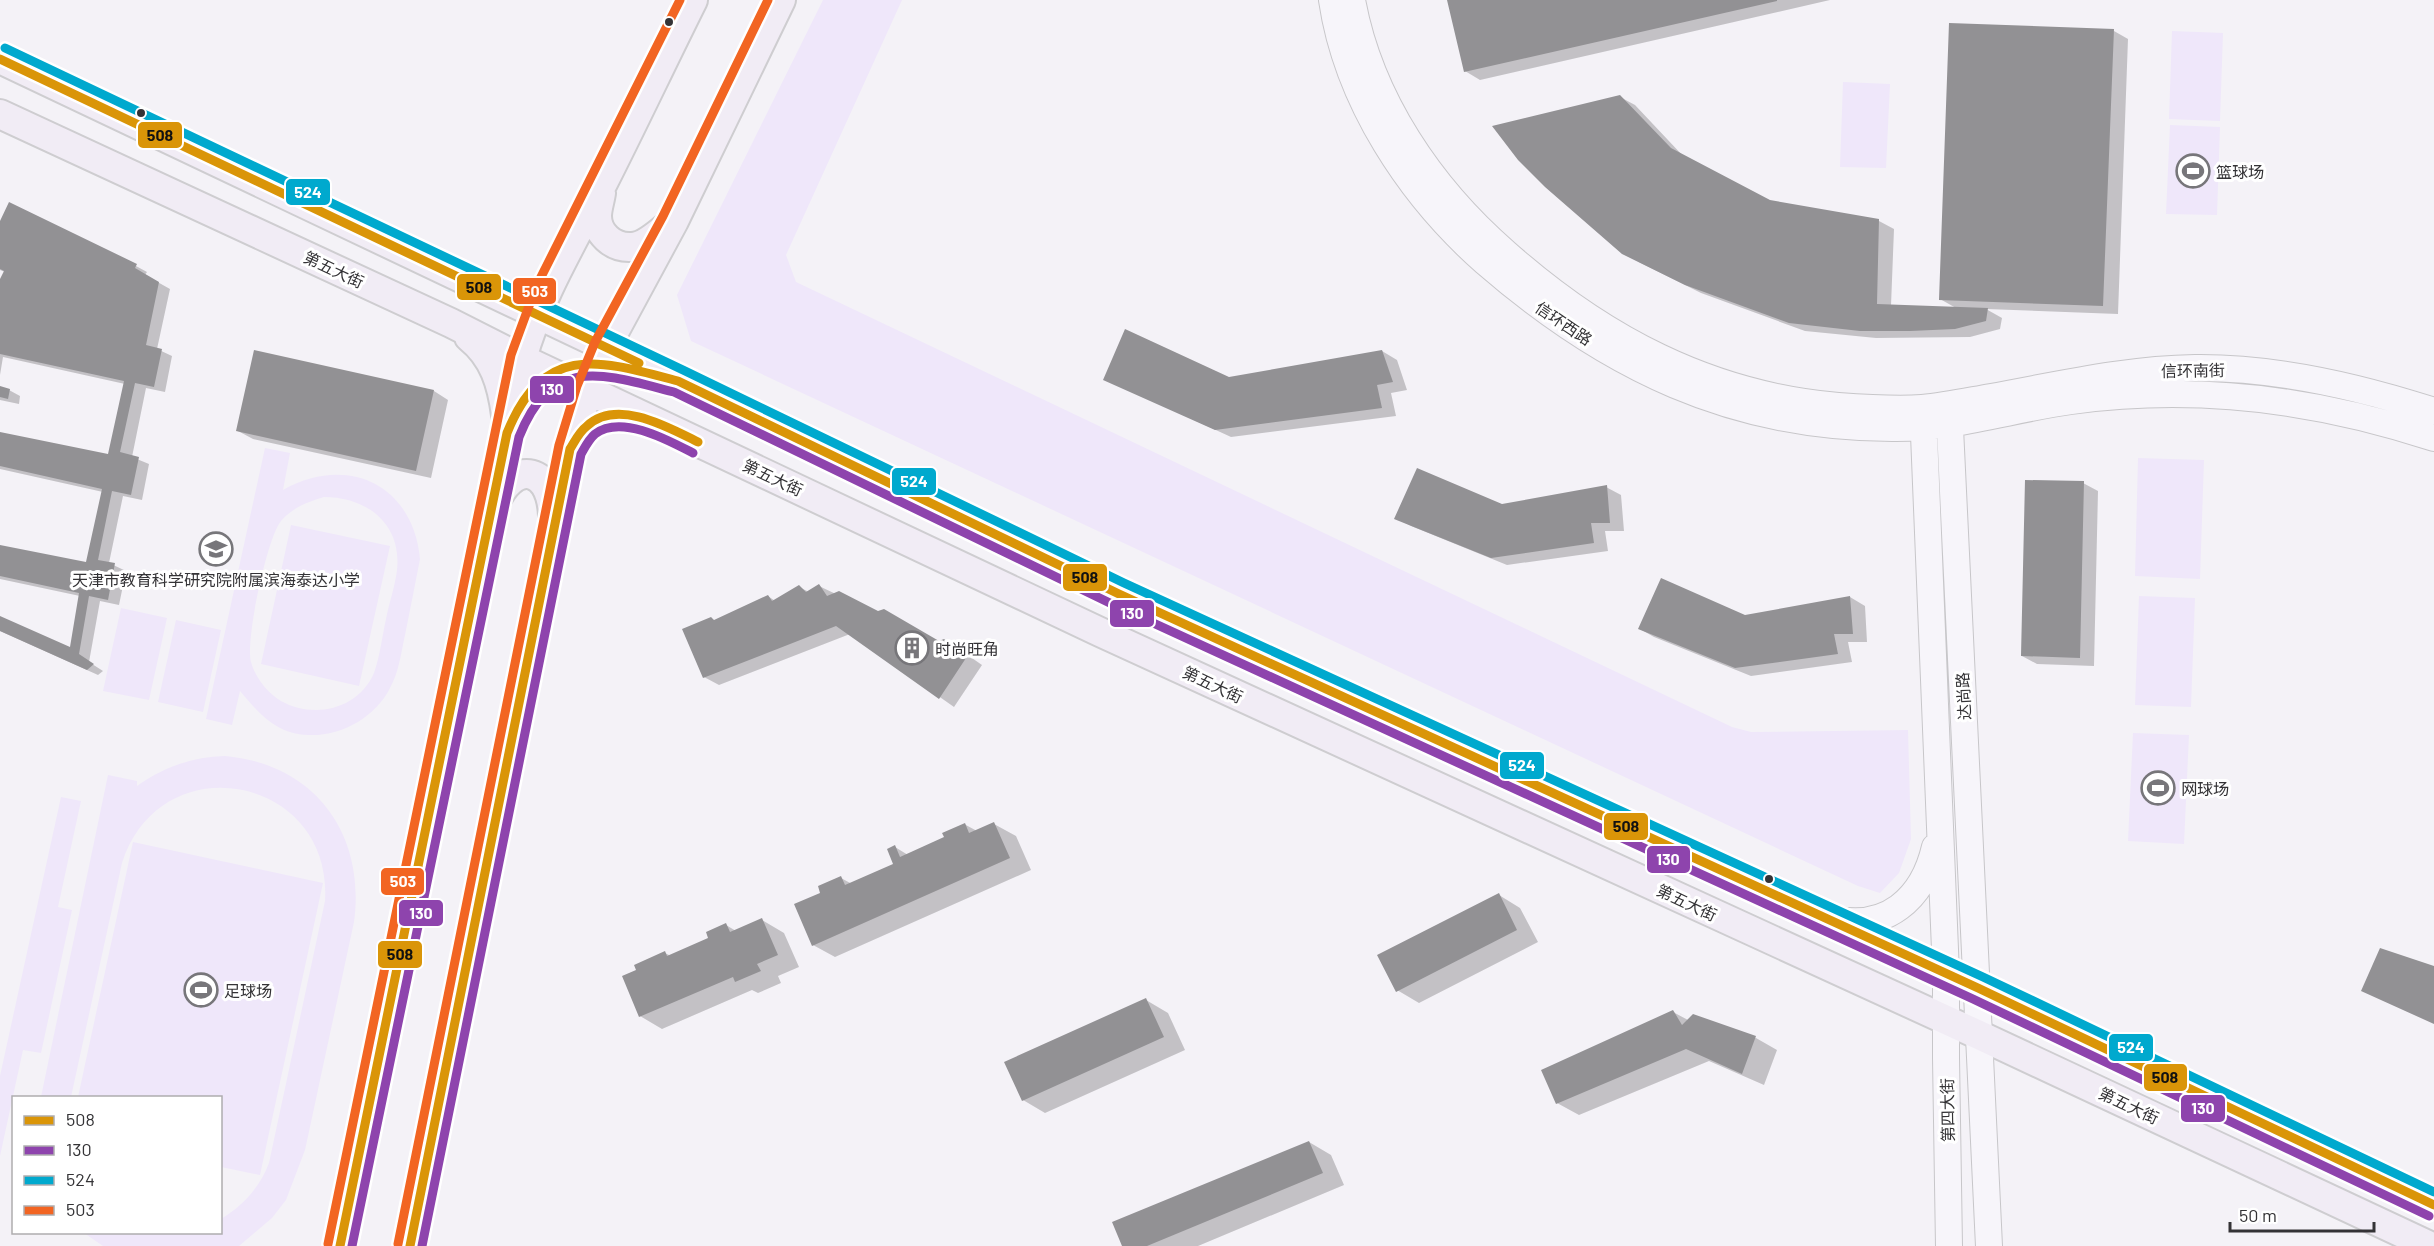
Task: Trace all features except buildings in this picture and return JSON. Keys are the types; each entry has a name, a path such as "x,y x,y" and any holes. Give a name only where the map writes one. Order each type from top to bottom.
{"main road":[{"path":"340,1246 507,433 532,337 572,243 693,0"},
{"path":"410,1246 570,449 578,370 644,276 674,221 781,0"},
{"name":"第五大街","path":"0,59 471,283 532,337 660,424 1111,637 1979,1035 2430,1246"},
{"name":"第五大街","path":"0,114 451,323 532,337 579,334 578,370"},
{"path":"602,185 597,217 601,233 612,242 631,248 652,239 674,221"},
{"path":"471,283 509,291 526,286 548,272 572,243"},
{"path":"579,334 594,327 618,307 644,276"},
{"path":"451,323 477,343 491,361 500,382 507,433"},
{"path":"507,433 527,393 578,370 634,370 678,381 1119,594 1978,988 2434,1205"},
{"path":"570,449 585,427 601,417 631,417 660,424"},
{"path":"489,519 498,496 515,477 527,474 538,476 545,482 550,493 553,533"}],"street":[{"name":"信环西路","path":"1332,0 1339,36 1355,82 1401,166 1450,230 1549,315 1638,369 1732,406 1760,414 1827,426 1899,428 1923,417 1950,414"},
{"name":"信环西路","path":"1352,0 1361,41 1379,88 1409,142 1437,181 1455,204 1495,244 1576,309 1632,344 1713,381 1783,399 1888,409 1923,417"},
{"name":"信环南街","path":"1950,414 2099,378 2167,369 2198,368 2243,370 2319,380 2361,389 2434,411"},
{"name":"信环南街","path":"1950,414 2093,398 2194,393 2242,396 2291,403 2378,422 2434,438"},
{"name":"达尚路","path":"1950,414 1978,988"},
{"name":"达尚路","path":"1923,417 1946,974"},
{"path":"1818,915 1857,922 1873,921 1899,907 1920,886 1929,870 1936,844 1939,814"},
{"name":"第四大街","path":"1946,974 1949,1246"},
{"path":"1978,988 1989,1246"}],"shaded area":[{"path":"823,0 902,0 786,255 796,282 1732,727 1751,732 1908,730 1911,839 1899,873 1880,893 1858,886 691,341 677,295"},
{"name":"篮球场","path":"2172,31 2223,33 2220,121 2169,119"},
{"path":"1843,82 1890,84 1886,168 1840,167"},
{"name":"篮球场","path":"2170,125 2220,127 2217,215 2166,214"},
{"path":"265,448 290,453 283,490 307,480 330,475 353,476 373,483 390,495 405,512 415,533 420,559 398,669 390,688 381,701 357,722 327,734 295,733 280,728 263,716 240,691 232,725 206,719","holes":["324,497 340,498 367,508 387,527 394,539 397,570 376,667 367,686 357,696 334,708 307,709 276,698 266,689 255,673 250,651 254,613 270,547 281,521 296,509 312,501"]},
{"path":"2138,458 2204,460 2200,579 2135,576"},
{"path":"291,525 390,546 359,686 261,664"},
{"path":"2139,596 2195,598 2191,707 2135,705"},
{"path":"121,608 167,618 149,700 103,691"},
{"path":"176,620 221,630 203,712 158,702"},
{"name":"网球场","path":"2133,733 2189,735 2184,844 2128,841"},
{"path":"225,756 257,762 285,773 309,789 328,809 342,833 352,860 356,890 354,922 305,1150 286,1200 272,1218 239,1246 103,1246 85,1234 222,1234 222,1218 237,1208 261,1180 269,1163 325,901 320,859 302,825 275,802 241,790 205,789 171,800 142,825 122,863 71,1096 41,1096 108,775 137,781 137,786 158,773 201,758"},
{"path":"61,797 81,801 58,907 72,910 41,1053 23,1050 0,1156 0,1076"},
{"name":"足球场","path":"133,842 323,883 260,1175 222,1167 222,1096 78,1096"}],"transit line":[{"name":"503","path":"328,1244 511,355 536,287 680,0"},
{"name":"503","path":"398,1244 559,445 577,386 595,342 663,216 768,0"},
{"name":"524","path":"5,48 683,370 1124,583 1983,977 2434,1192"},
{"name":"508","path":"0,59 639,363"},
{"name":"508","path":"340,1246 507,433 522,404 538,384 557,371 577,365 599,364 623,367 678,381 1119,594 1978,988 2434,1205"},
{"name":"130","path":"352,1246 519,437 532,410 547,392 564,382 582,377 602,376 674,392 1114,605 1973,999 2429,1216"},
{"name":"508","path":"410,1246 570,449 587,426 599,418 613,415 627,415 658,423 698,442"},
{"name":"130","path":"422,1246 581,454 595,434 618,427 644,431 693,453"}],"place":[{"name":"篮球场","path":"2193,171"},
{"name":"天津市教育科学研究院附属滨海泰达小学","path":"216,549"},
{"name":"时尚旺角","path":"912,648"},
{"name":"网球场","path":"2158,788"},
{"name":"足球场","path":"201,990"}]}
